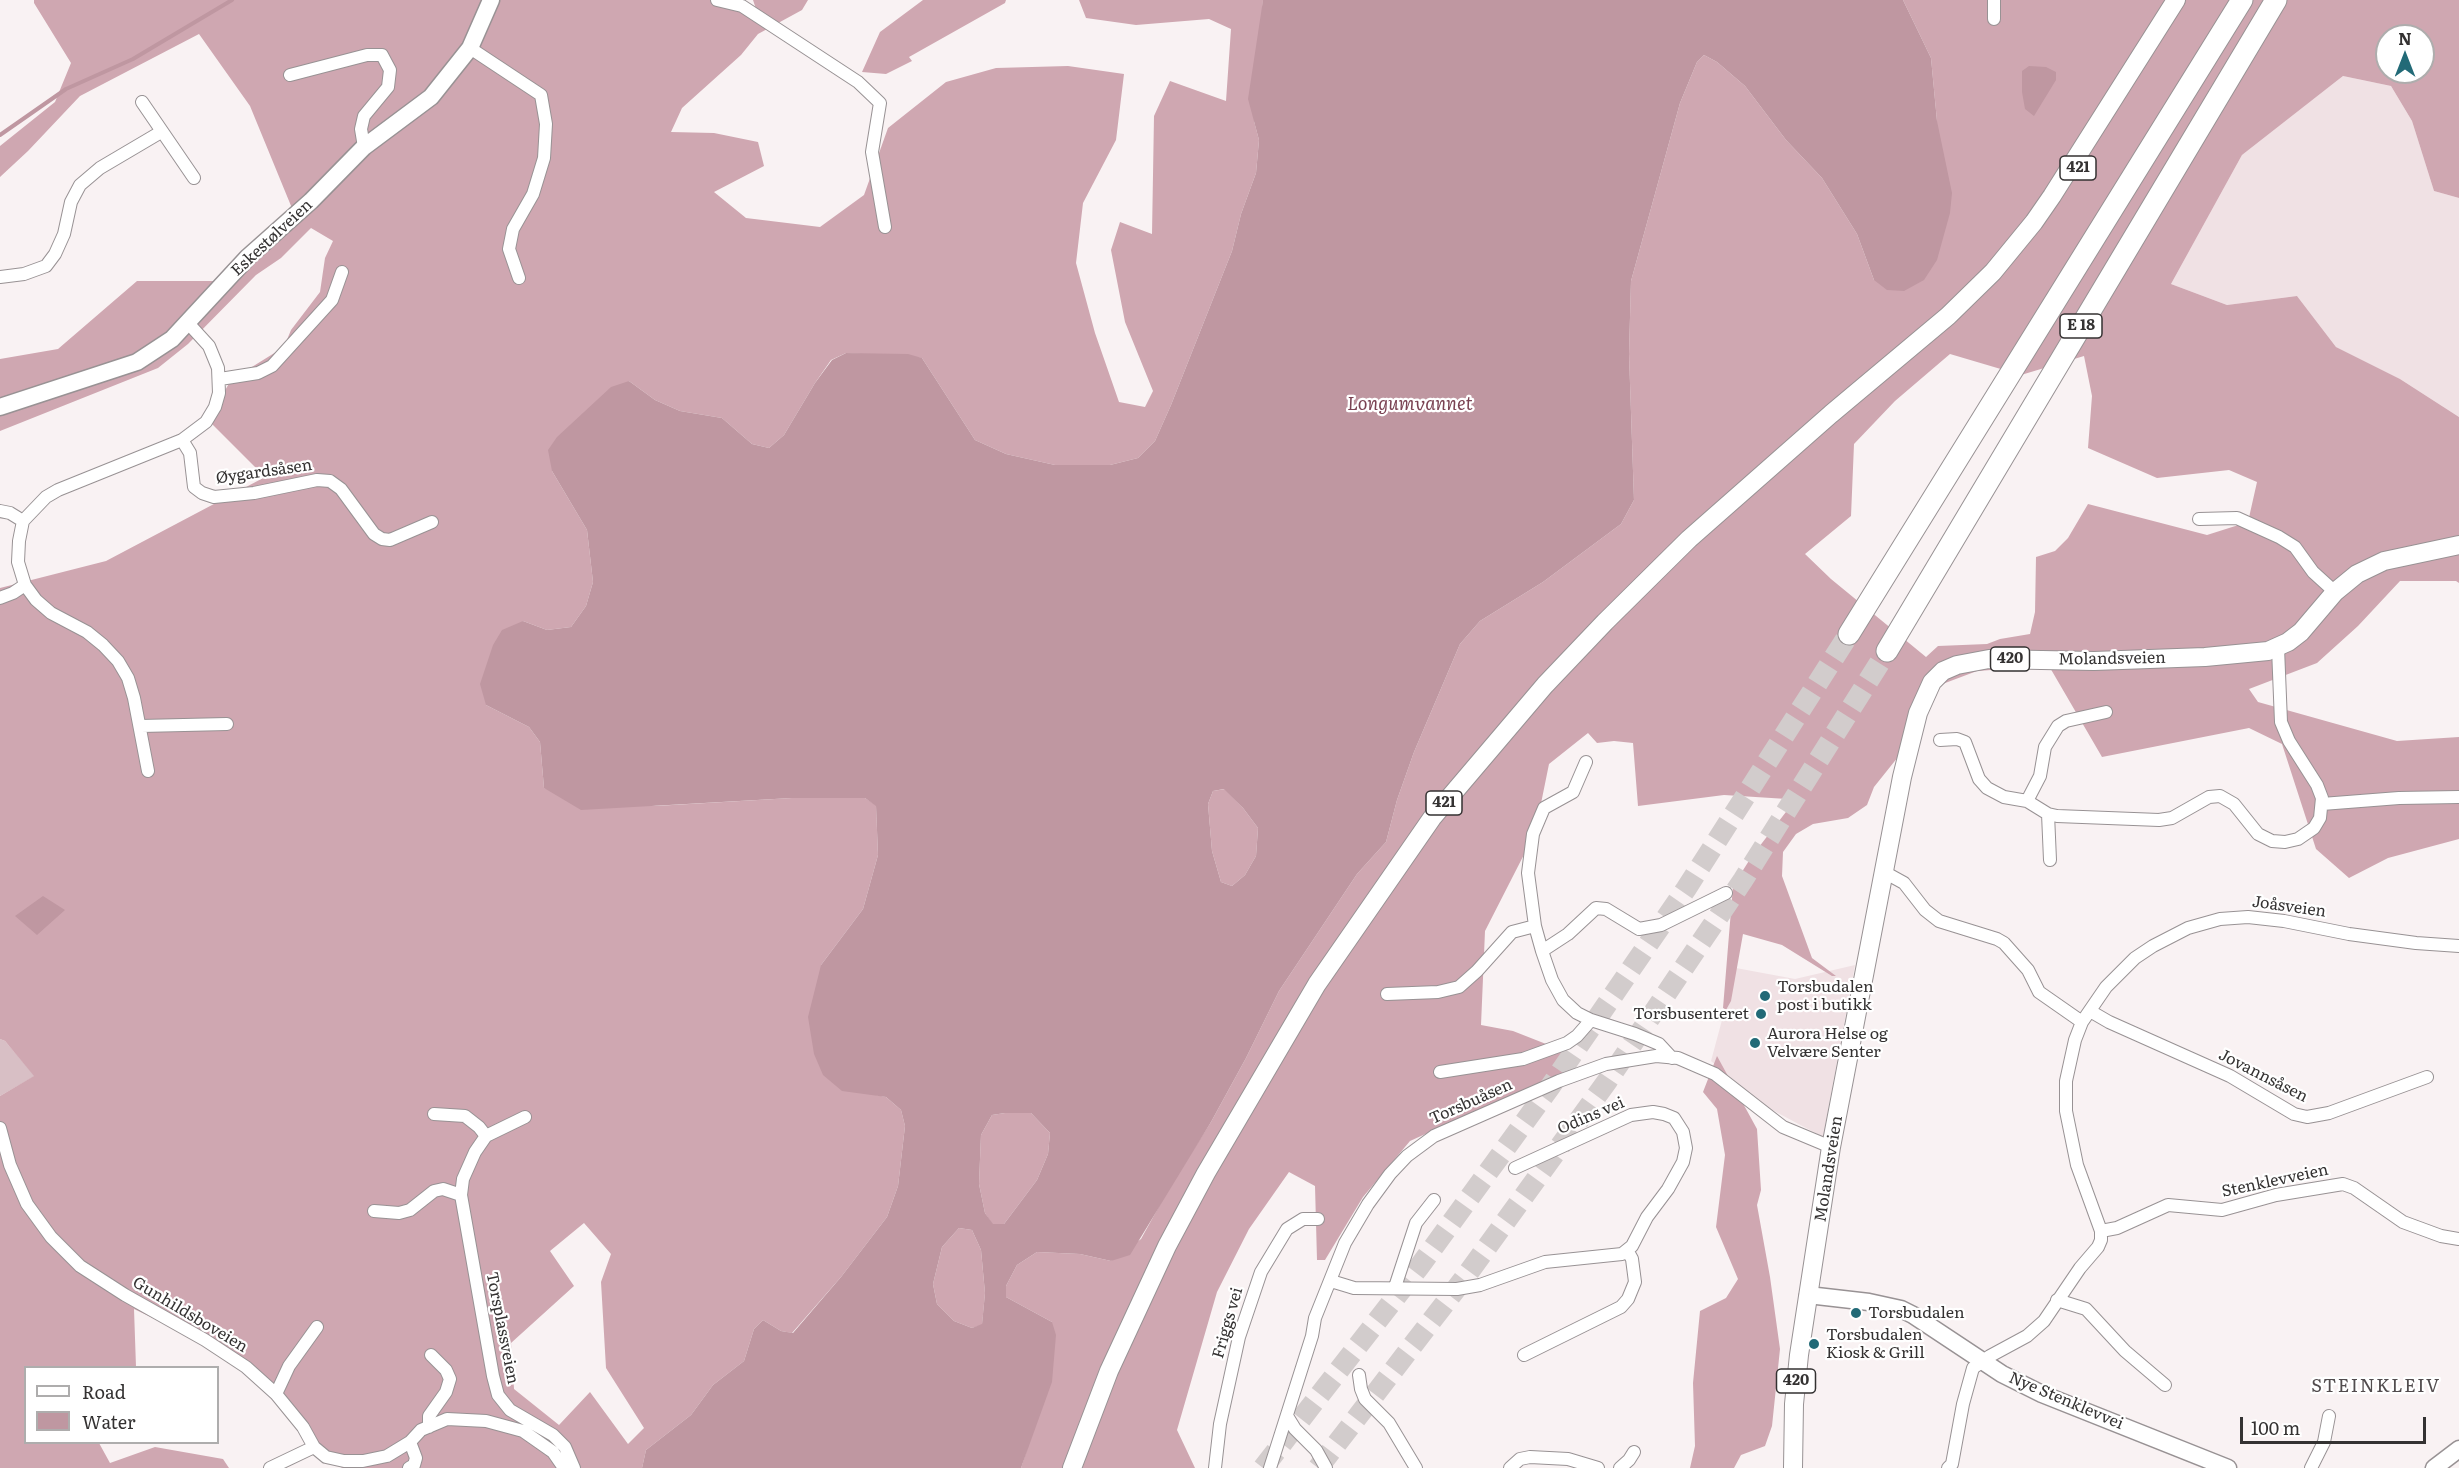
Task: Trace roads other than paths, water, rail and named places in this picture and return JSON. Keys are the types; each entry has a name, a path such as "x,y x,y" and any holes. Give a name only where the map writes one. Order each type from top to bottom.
{"highway":[{"name":"E 18","path":"1849,634 2242,0"},
{"name":"E 18","path":"1887,651 2276,0"}],"main road":[{"name":"Eskestølveien","path":"0,407 137,362 172,339 248,257 311,201 364,147 431,97 470,48 491,0"},
{"name":"421","path":"1071,1468 1109,1371 1167,1246 1206,1173 1317,984 1432,818 1545,685 1689,539 1822,421 1948,316 1993,272 2052,196 2176,0"},
{"name":"421","path":"1080,1468 1116,1374 1175,1250 1214,1177 1324,988 1439,823 1551,691 1694,545 1953,322 1998,278 2059,199 2184,0"},
{"name":"Molandsveien","path":"1793,1468 1794,1404 1808,1295 1832,1147 1902,777 1918,713 1932,682 1943,671 1957,665 1989,659 2094,661 2194,658 2248,655 2278,648 2301,632 2336,592 2357,574 2384,561 2459,544"},
{"name":"Nye Stenklevvei","path":"1808,1295 1869,1302 1901,1309 1983,1362 2042,1394 2228,1468"},
{"path":"2434,1468 2459,1449"}],"street":[{"path":"717,0 742,6 858,82 880,103 872,152 885,227"},
{"path":"1994,0 1994,19"},
{"path":"470,48 542,95 546,124 544,158 533,194 513,229 509,249 519,278"},
{"path":"290,75 367,55 382,55 390,70 388,87 364,116 361,129 364,147"},
{"path":"142,102 194,178"},
{"path":"0,277 46,266 55,254 64,234 71,202 80,185 100,168 161,132"},
{"path":"220,379 258,373 272,366 332,300 342,272"},
{"path":"148,771 141,726 128,678 118,661 87,632 51,613 36,600 25,585 18,562 23,521 36,506 58,490 182,440 206,422 215,407 220,379 215,358 188,323"},
{"name":"Øygardsåsen","path":"182,440 190,453 194,486 202,493 214,497 254,493 317,480 330,481 341,489 374,534 382,539 390,540 432,522"},
{"path":"0,511 10,513 23,521"},
{"path":"2199,519 2236,518 2278,537 2295,547 2313,572 2336,592"},
{"path":"0,598 25,585"},
{"path":"1940,740 1957,739 1965,742 1979,779 1987,788 2004,797 2027,801 2048,814 2159,820 2177,816 2209,797 2220,796 2234,804 2258,834 2272,841 2285,842 2298,838 2314,828 2320,818 2322,804 2317,785 2289,741 2281,722 2278,648"},
{"path":"2027,801 2040,776 2045,747 2058,726 2066,721 2106,712"},
{"path":"141,726 227,724"},
{"path":"1586,762 1573,792 1544,808 1533,834 1528,873 1535,926 1542,951 1552,980 1563,1000 1577,1013 1659,1044 1672,1058"},
{"path":"2322,804 2399,798 2459,797"},
{"path":"2048,814 2050,860"},
{"path":"1884,872 1904,883 1925,910 1939,921 1997,939 2023,963 2039,992 2082,1022"},
{"path":"1542,951 1568,934 1596,908 1606,909 1639,929 1661,925 1726,893"},
{"name":"Joåsveien","path":"2101,1231 2077,1165 2066,1111 2067,1069 2082,1022 2106,987 2135,958 2171,936 2220,919 2265,918 2349,934 2459,946"},
{"path":"1387,994 1438,992 1459,987 1477,971 1512,932 1535,926"},
{"name":"Jovannsåsen","path":"2090,1011 2109,1022 2230,1076 2294,1114 2307,1117 2329,1113 2427,1077"},
{"path":"1440,1072 1523,1059 1567,1043 1577,1036 1591,1020"},
{"name":"Torsbuåsen","path":"1270,1468 1312,1336 1315,1318 1346,1243 1368,1204 1401,1162 1434,1136 1550,1085 1606,1064 1656,1056 1678,1058 1715,1074 1783,1127 1832,1147"},
{"name":"Odins vei","path":"1515,1168 1631,1115 1653,1112 1674,1118 1683,1132 1686,1148 1683,1162 1627,1250"},
{"path":"434,1114 465,1116 486,1136 525,1117"},
{"name":"Gunhildsboveien","path":"0,1128 10,1165 27,1204 51,1237 80,1266 246,1367 276,1394 303,1427 314,1447"},
{"name":"Torsplassveien","path":"486,1136 475,1152 463,1179 461,1195 498,1395 510,1410 553,1435 565,1447 574,1468"},
{"name":"Stenklevveien","path":"2101,1231 2117,1228 2168,1205 2222,1210 2277,1195 2343,1184 2355,1188 2403,1222 2441,1236 2459,1239"},
{"path":"374,1211 399,1213 410,1210 434,1191 443,1189 461,1195"},
{"path":"1395,1287 1416,1223 1434,1200"},
{"name":"Friggs vei","path":"1215,1468 1220,1424 1239,1337 1261,1272 1287,1228 1302,1220 1318,1219"},
{"path":"1947,1468 1952,1464 1962,1404 1973,1368 2035,1330 2098,1247 2102,1239 2101,1231"},
{"path":"1330,1281 1354,1288 1457,1289 1480,1285 1545,1262 1566,1258 1608,1257 1627,1250 1632,1259 1635,1282 1628,1299 1621,1307 1524,1355"},
{"path":"2057,1300 2086,1308 2125,1352 2166,1385"},
{"path":"276,1394 289,1366 317,1327"},
{"path":"429,1427 429,1416 446,1392 450,1378 446,1370 431,1355"},
{"path":"1359,1376 1365,1399 1389,1423 1416,1468"},
{"path":"1287,1416 1295,1429 1316,1450 1326,1468"},
{"path":"2311,1468 2324,1442 2329,1416"},
{"path":"270,1468 314,1447 326,1457 344,1461 363,1461 387,1456 410,1442 422,1430 447,1419 486,1421 523,1431 553,1452 564,1468"},
{"path":"409,1468 414,1465 416,1458 410,1442"},
{"path":"1620,1468 1634,1452"},
{"path":"1510,1468 1520,1459 1530,1457 1568,1459 1598,1468"}],"water":[{"name":"Longumvannet","path":"1263,0 1903,0 1931,58 1937,121 1952,193 1950,213 1937,260 1924,280 1904,291 1887,290 1874,280 1857,234 1822,178 1786,140 1745,86 1717,62 1704,55 1697,62 1680,103 1631,281 1629,354 1634,500 1621,524 1543,582 1480,621 1460,644 1414,752 1397,800 1386,842 1357,874 1279,991 1211,1122 1130,1255 1111,1261 1080,1254 1037,1252 1017,1265 1006,1286 1006,1297 1052,1322 1056,1335 1052,1382 1021,1468 642,1468 646,1450 691,1415 713,1385 744,1361 754,1329 763,1320 781,1331 793,1333 841,1277 887,1217 898,1186 905,1126 901,1110 886,1097 842,1091 823,1075 814,1054 808,1017 821,965 863,909 878,855 876,806 865,798 792,798 581,810 544,788 540,742 529,727 486,705 480,684 493,645 502,630 523,621 547,630 571,627 586,606 593,582 587,530 552,471 548,450 557,437 611,387 629,381 655,400 680,411 722,418 752,444 769,448 784,435 815,383 832,360 846,353 908,354 922,358 975,440 1006,454 1055,465 1110,465 1138,458 1155,441 1171,405 1232,251 1241,214 1256,173 1259,140 1248,99","holes":["1224,789 1243,808 1258,828 1256,856 1245,875 1232,886 1221,882 1212,851 1208,804 1213,791","1031,1113 1050,1133 1048,1154 1037,1180 1004,1224 993,1224 985,1213 979,1184 981,1135 992,1115","959,1228 972,1230 981,1250 985,1293 982,1324 972,1328 954,1321 937,1304 933,1284 942,1247"]},
{"path":"2029,66 2046,67 2056,72 2056,80 2034,116 2025,109 2022,92 2022,71"},
{"path":"43,896 65,910 37,935 15,916"}],"waterway":[{"path":"0,135 66,89 133,59 232,0"}],"tunnel":[{"path":"1263,1468 1419,1267 1550,1087 1686,889 1849,634"},
{"path":"1318,1468 1466,1276 1608,1080 1743,880 1887,651"}],"place":[{"name":"Torsbudalen post i butikk","path":"1765,996"},
{"name":"Torsbusenteret","path":"1761,1014"},
{"name":"Aurora Helse og Velvære Senter","path":"1755,1043"},
{"name":"Torsbudalen","path":"1856,1313"},
{"name":"Torsbudalen Kiosk & Grill","path":"1814,1344"}],"district":[{"name":"STEINKLEIV","path":"2376,1387"}]}
